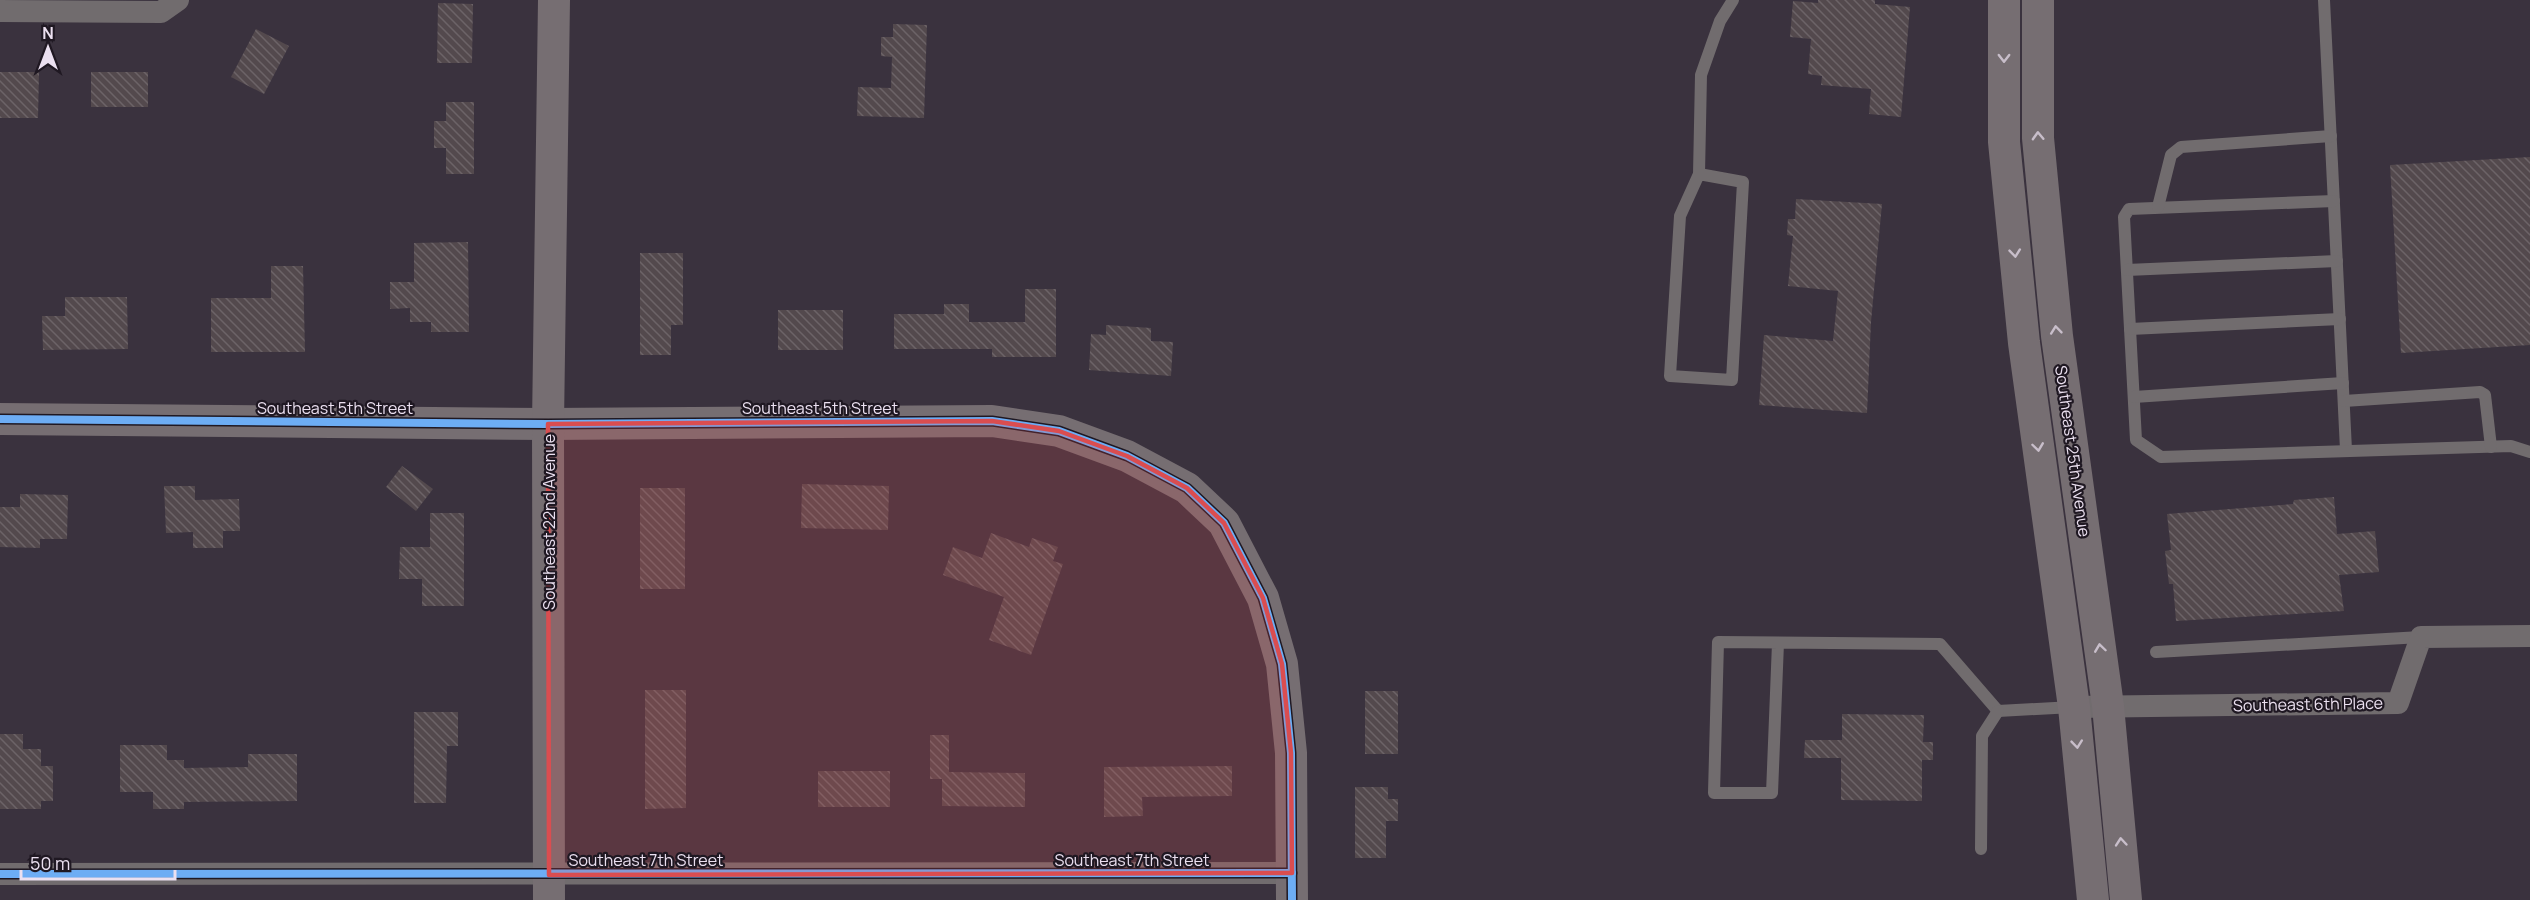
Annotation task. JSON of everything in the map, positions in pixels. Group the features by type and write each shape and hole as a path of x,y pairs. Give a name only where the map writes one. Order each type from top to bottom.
{"street":[{"path":"0,11 161,12 178,0"},
{"name":"Southeast 22nd Avenue","path":"549,887 548,424 554,0"},
{"name":"Southeast 25th Avenue","path":"2004,0 2004,142 2024,344 2074,707 2093,900"},
{"name":"Southeast 25th Avenue","path":"2038,0 2037,138 2056,324 2108,706 2126,900"},
{"name":"Southeast 5th Street","path":"0,419 548,424 992,421 1059,431 1127,456 1188,488 1224,523 1263,598 1282,664 1292,753 1292,887"},
{"path":"2421,637 2530,636"},
{"name":"Southeast 6th Place","path":"2074,707 2398,703 2421,637"},
{"name":"Southeast 7th Street","path":"0,874 549,887 1292,887"}],"lane":[{"path":"1699,174 1743,182 1732,380 1670,376 1680,216 1699,174 1701,75 1720,21 1733,0"},
{"path":"2324,0 2346,450"},
{"path":"2158,207 2171,155 2181,147 2331,135"},
{"path":"2334,201 2129,209 2124,217 2136,440 2161,457 2511,446 2530,452"},
{"path":"2127,270 2337,261"},
{"path":"2130,329 2340,320"},
{"path":"2134,397 2343,383"},
{"path":"2343,401 2480,392 2485,395 2491,447"},
{"path":"2156,652 2421,637"},
{"path":"1778,643 1772,793 1714,793 1718,642 1940,644 1998,711"},
{"path":"1998,711 2074,707"},
{"path":"1981,849 1982,736 1998,711"}],"highlighted area":[{"path":"992,421 1059,431 1127,456 1187,488 1224,523 1263,598 1282,664 1291,753 1292,873 549,875 548,424"}],"building":[{"path":"1818,0 1875,0 1875,4 1910,7 1901,117 1869,114 1871,89 1821,85 1822,76 1808,74 1811,39 1790,37 1793,1 1818,3"},
{"path":"438,3 473,4 472,63 437,63"},
{"path":"893,24 927,25 924,118 857,116 858,87 891,88 892,57 881,56 881,37 893,37"},
{"path":"256,29 289,46 264,94 231,77"},
{"path":"0,72 39,72 38,118 0,118"},
{"path":"91,72 148,72 148,107 91,107"},
{"path":"446,102 474,102 474,174 446,174 446,148 434,148 434,121 446,121"},
{"path":"2530,157 2530,345 2401,353 2390,165"},
{"path":"1796,199 1882,204 1871,322 1867,413 1759,405 1764,335 1833,341 1838,291 1788,286 1793,236 1787,235 1788,219 1795,219"},
{"path":"468,242 469,332 431,332 431,322 410,322 410,308 390,309 390,282 414,282 414,243"},
{"path":"640,253 683,253 683,325 671,325 671,355 640,355"},
{"path":"271,266 303,266 305,352 211,352 211,298 271,298"},
{"path":"1025,289 1056,289 1056,357 992,357 992,349 894,349 894,314 944,314 944,304 969,304 969,322 1025,322"},
{"path":"65,297 127,297 128,349 43,350 42,316 65,316"},
{"path":"778,310 843,310 843,350 778,350"},
{"path":"1106,325 1151,328 1151,341 1173,342 1171,376 1089,370 1091,334 1106,335"},
{"path":"402,466 433,489 416,511 386,487"},
{"path":"802,484 889,486 888,530 801,528"},
{"path":"164,486 195,486 195,500 239,499 240,531 223,531 223,548 193,548 193,532 166,533"},
{"path":"640,488 685,488 685,589 640,589"},
{"path":"20,494 68,495 67,539 40,539 40,548 0,547 0,507 20,507"},
{"path":"2334,497 2337,534 2375,531 2379,572 2339,575 2344,611 2176,621 2173,584 2169,584 2165,551 2171,550 2167,514 2293,504 2294,500"},
{"path":"430,513 464,513 464,606 422,606 422,579 399,579 400,547 430,547"},
{"path":"991,533 1029,547 1032,538 1058,547 1053,561 1063,564 1031,655 989,640 1004,597 943,575 953,547 982,558"},
{"path":"645,690 686,690 686,808 645,809"},
{"path":"1365,691 1398,691 1398,754 1365,754"},
{"path":"414,712 458,712 458,746 447,746 446,803 414,803"},
{"path":"1842,714 1924,715 1923,742 1933,742 1933,760 1922,760 1922,801 1841,800 1841,758 1804,758 1805,740 1842,740"},
{"path":"0,734 23,734 23,749 41,749 41,766 53,766 53,801 41,801 41,809 0,809"},
{"path":"930,735 949,735 949,772 1025,773 1025,807 942,806 942,779 930,779"},
{"path":"120,745 167,745 167,760 184,760 184,768 248,767 248,754 297,754 297,801 184,802 184,809 153,809 153,792 120,792"},
{"path":"1232,766 1232,796 1142,797 1143,816 1104,817 1104,767"},
{"path":"818,771 890,771 890,807 818,807"},
{"path":"1355,787 1388,787 1388,799 1398,799 1398,821 1386,821 1386,858 1355,858"}],"cycle path":[{"path":"0,419 548,424 992,421 1059,431 1127,456 1187,488 1224,523 1263,598 1282,664 1291,753 1292,900"},
{"path":"0,874 1292,873"}]}
